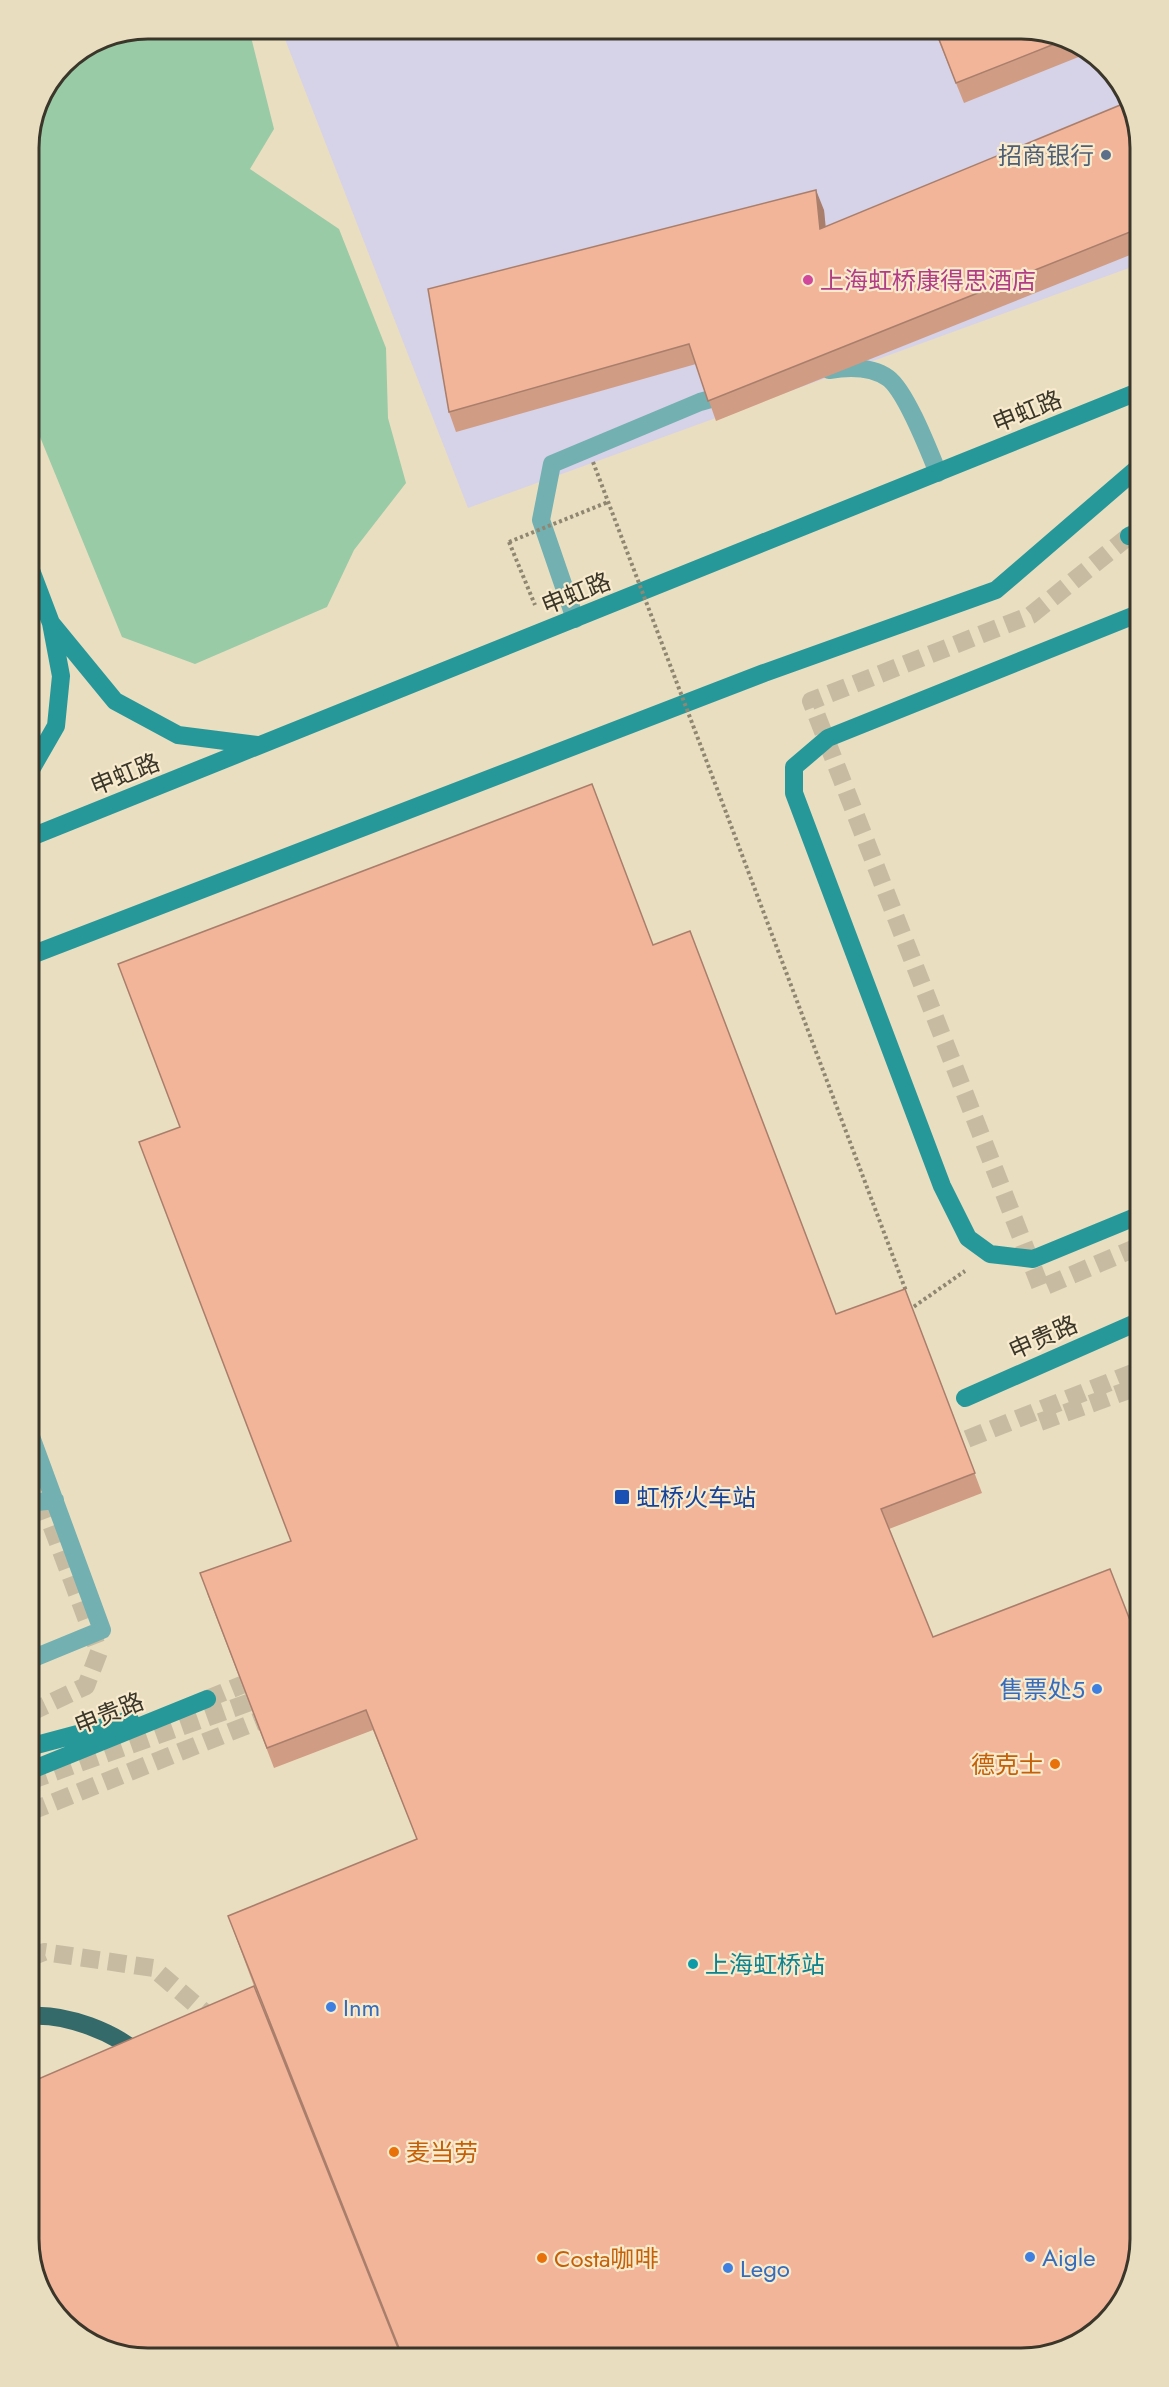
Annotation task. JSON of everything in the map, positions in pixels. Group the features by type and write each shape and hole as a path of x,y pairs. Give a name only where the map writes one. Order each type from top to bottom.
{"highway":[{"path":"39,2018 82,2024 107,2033 132,2048 159,2072"}],"street":[{"name":"申虹路","path":"39,834 1130,395"},
{"path":"39,952 764,673 996,590 1130,475"},
{"path":"39,591 51,623 61,676 56,726 39,756"},
{"path":"1130,618 828,738 794,767 794,793 942,1186 968,1238 990,1254 1033,1259 1130,1219"},
{"path":"51,623 115,701 178,735 259,746"},
{"name":"申贵路","path":"965,1398 1130,1325"},
{"name":"申贵路","path":"39,1744 207,1699 39,1767"}],"lane":[{"path":"809,372 853,367 888,378 914,415 938,473"},
{"path":"575,619 541,520 552,464 700,402 744,389"},
{"path":"39,1458 102,1630 39,1656"},
{"path":"39,1502 55,1500"}],"path":[{"path":"593,462 912,1309"},
{"path":"545,631 509,542 608,502"},
{"path":"902,1312 912,1309 990,1254"}],"shaded area":[{"path":"285,39 1028,39 1056,45 1082,57 1103,76 1115,94 1122,106 1129,134 1130,268 468,508"}],"green space":[{"path":"252,39 274,129 250,169 339,229 386,348 388,418 406,483 354,550 327,607 195,664 122,637 39,434 39,141 43,120 50,100 62,82 76,66 100,50 134,40"}],"building":[{"path":"939,39 1028,39 1054,44 956,83"},
{"name":"上海虹桥康得思酒店","path":"1122,106 1128,127 1130,148 1130,232 708,401 689,344 449,412 428,289 816,190 820,229"},
{"path":"592,784 653,945 690,931 836,1314 905,1289 975,1473 881,1509 933,1637 1110,1569 1130,1620 1130,2246 1119,2287 1112,2300 1093,2321 1063,2340 1042,2346 1021,2348 399,2348 228,1916 417,1839 366,1710 267,1748 200,1573 291,1541 139,1142 180,1127 118,964"},
{"path":"254,1986 398,2348 141,2348 100,2337 82,2325 71,2316 54,2293 47,2281 41,2260 39,2246 39,2079"}],"tunnel":[{"path":"1129,536 1031,615 811,701 1041,1288 1130,1250"},
{"path":"942,1449 1130,1374"},
{"path":"1040,1422 1130,1390"},
{"path":"39,1493 99,1652 86,1686 39,1708"},
{"path":"207,1699 264,1676"},
{"path":"39,1777 270,1695"},
{"path":"39,1808 278,1713"},
{"path":"39,1954 44,1952 153,1968 218,2024"}],"place":[{"name":"招商银行","path":"1106,155"},
{"name":"上海虹桥康得思酒店","path":"808,280"},
{"name":"虹桥火车站","path":"622,1497"},
{"name":"售票处5","path":"1097,1689"},
{"name":"德克士","path":"1055,1764"},
{"name":"上海虹桥站","path":"693,1964"},
{"name":"Inm","path":"331,2007"},
{"name":"麦当劳","path":"394,2152"},
{"name":"Aigle","path":"1030,2257"},
{"name":"Costa咖啡","path":"542,2258"},
{"name":"Lego","path":"728,2268"}]}
